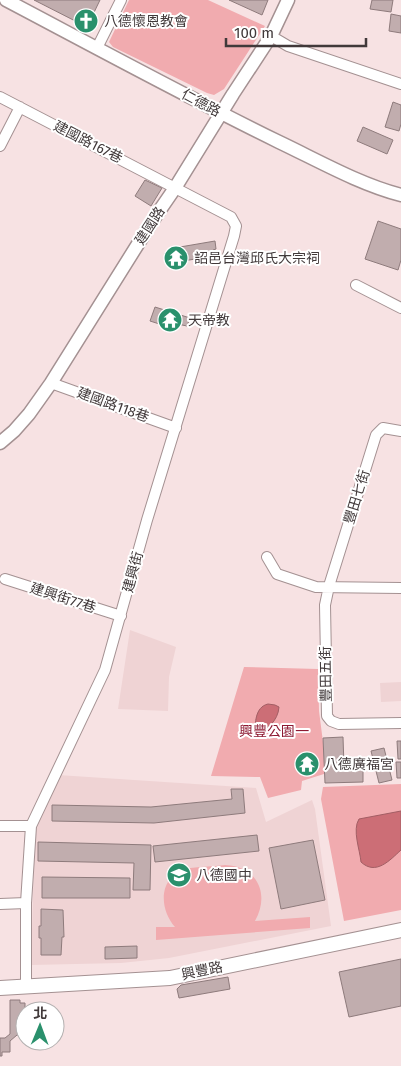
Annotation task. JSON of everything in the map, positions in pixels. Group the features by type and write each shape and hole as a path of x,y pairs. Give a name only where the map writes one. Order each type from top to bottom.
{"main road":[{"name":"興豐路","path":"0,988 170,978 401,930"}],"street":[{"name":"仁德路","path":"6,0 220,114 345,173 384,190 401,195"},
{"path":"97,48 121,0"},
{"name":"建國路","path":"0,443 29,414 51,383 271,36 288,0"},
{"path":"271,36 288,46 401,84"},
{"name":"建國路167巷","path":"0,97 175,188"},
{"path":"0,146 20,107"},
{"name":"建興街","path":"26,986 26,903 31,826 105,670 147,520 236,226 230,217 175,188"},
{"path":"356,285 401,308"},
{"name":"建國路118巷","path":"51,383 176,428"},
{"name":"豐田七街","path":"329,586 376,435 383,428 401,431"},
{"path":"267,557 277,574 316,587 401,588"},
{"name":"建興街77巷","path":"5,579 121,616"},
{"name":"豐田五街","path":"329,586 325,605 328,716 331,721 339,724 401,723"},
{"path":"0,826 31,826"},
{"path":"0,904 26,903"}],"shaded area":[{"path":"130,630 176,647 169,677 168,711 118,709"},
{"path":"401,682 401,701 381,702 380,683"},
{"path":"268,704 279,707 277,717 268,728 255,735 258,712 260,708"},
{"name":"八德國中","path":"58,775 256,788 266,822 312,800 315,809 331,926 169,958 121,963 31,965 35,824"},
{"path":"401,811 401,850 387,862 377,867 367,866 361,862 356,834 359,819"}],"green space":[{"path":"129,0 208,0 265,26 224,89 214,95 113,47 109,42"},
{"name":"興豐公園一","path":"244,667 318,669 319,711 327,773 302,781 301,790 268,798 260,777 211,776"},
{"path":"401,784 401,910 344,921 321,799 323,787"},
{"path":"225,865 246,871 253,876 258,884 261,892 261,901 255,921 310,917 310,928 156,940 156,927 175,927 170,920 164,903 166,886 170,879 186,869"}],"building":[{"path":"34,0 100,0 87,27"},
{"path":"229,0 268,0 262,15"},
{"path":"372,0 393,0 391,12 370,9"},
{"path":"391,14 401,16 401,33 389,31"},
{"path":"393,102 401,105 399,131 385,127"},
{"path":"363,127 393,140 387,154 357,141"},
{"path":"145,180 162,188 151,206 135,196"},
{"path":"378,221 401,229 401,260 398,270 365,259"},
{"path":"215,241 216,249 213,250 214,256 183,261 180,247"},
{"name":"天帝教","path":"155,307 190,318 187,326 177,324 175,329 150,321"},
{"path":"343,737 344,766 363,765 363,782 325,783 323,738"},
{"path":"397,741 401,741 401,759 398,759"},
{"path":"384,748 392,780 379,783 371,751"},
{"path":"396,762 401,762 401,778 397,778"},
{"path":"231,789 243,789 245,813 154,823 52,821 52,805 151,807 232,799"},
{"path":"257,835 259,851 155,862 153,846"},
{"path":"313,840 325,900 281,909 269,848"},
{"path":"38,842 151,845 150,890 133,890 134,863 38,861"},
{"path":"42,877 130,878 130,898 42,898"},
{"path":"41,909 63,910 64,937 62,937 61,955 41,955 39,926 41,926"},
{"path":"137,946 137,958 105,959 105,947"},
{"path":"401,959 401,1006 349,1017 339,972"},
{"path":"228,977 230,989 179,998 177,989 181,985"},
{"path":"10,1000 20,1000 15,1001 15,1037 10,1041 10,1052 2,1052 2,1056 0,1056 0,1038 5,1038 10,1034"}],"place":[{"name":"八德懷恩教會","path":"86,21"},
{"name":"詔邑台灣邱氏大宗祠","path":"176,258"},
{"name":"天帝教","path":"170,320"},
{"name":"八德廣福宮","path":"307,764"},
{"name":"八德國中","path":"179,875"}]}
